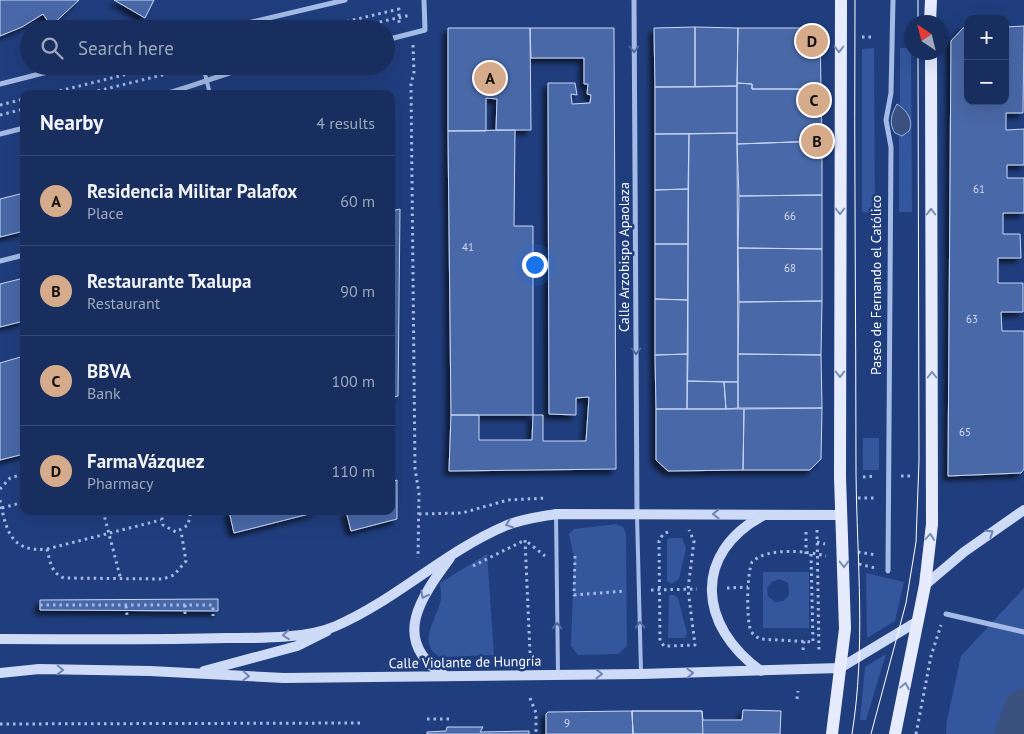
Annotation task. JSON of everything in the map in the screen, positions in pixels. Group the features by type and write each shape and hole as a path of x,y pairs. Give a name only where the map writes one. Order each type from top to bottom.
{"main road":[{"path":"832,734 845,629 841,515 839,56 841,0"},
{"path":"930,0 930,15"},
{"path":"895,734 925,586 932,499 930,60"},
{"path":"925,586 964,552 1024,510"},
{"path":"198,674 297,646 334,627 432,566 505,525 520,520 556,514 841,515"},
{"path":"761,670 743,657 721,629 714,611 712,588 716,564 728,542 744,527 765,514"},
{"path":"444,675 434,668 421,652 415,632 415,620 424,593 452,555"},
{"name":"Calle Violante de Hungría","path":"0,673 39,670 284,678 641,674 840,668 918,621"},
{"path":"0,639 245,638 293,634 334,627"}],"street":[{"path":"260,20 345,0"},
{"path":"395,38 425,30 424,0"},
{"name":"Calle Arzobispo Apaolaza","path":"634,0 637,515"},
{"name":"Paseo de Fernando el Católico","path":"888,571 891,147 886,120 891,93 893,0"},
{"path":"0,84 36,75"},
{"path":"177,90 222,75"},
{"path":"0,134 20,129"},
{"path":"0,261 20,256"},
{"path":"946,614 1024,632"}],"lane":[{"path":"205,75 209,90"},
{"path":"556,514 558,674"},
{"path":"637,515 641,674"}],"path":[{"path":"412,7 415,470 419,501 417,576"},
{"path":"353,20 399,9 398,30"},
{"path":"383,20 412,15"},
{"path":"862,37 874,37"},
{"path":"63,90 124,75"},
{"path":"101,90 163,75"},
{"path":"167,75 169,83"},
{"path":"0,105 20,101"},
{"path":"0,115 20,110"},
{"path":"0,489 10,478 20,475"},
{"path":"863,498 882,498"},
{"path":"0,500 7,530 14,540 32,549 47,549 161,520"},
{"path":"2,508 20,503"},
{"path":"104,515 121,580"},
{"path":"161,515 161,520 166,528 181,531"},
{"path":"181,531 188,525 190,515"},
{"path":"818,515 817,554 820,669"},
{"path":"669,532 663,534 659,541 659,636 661,644 667,646 695,645 688,589 694,541 689,531 689,524"},
{"path":"806,529 806,554"},
{"path":"47,549 51,567 60,576 121,580 163,579 174,575 186,561 181,531"},
{"path":"679,532 689,531"},
{"path":"524,540 545,557"},
{"path":"473,566 524,540"},
{"path":"524,540 530,653"},
{"path":"811,554 813,642 767,641 755,635 750,624 748,587 750,567 756,557 772,552 817,554"},
{"path":"575,556 574,595 625,591"},
{"path":"722,588 748,587"},
{"path":"650,590 698,589"},
{"path":"40,605 213,605 213,616"},
{"path":"185,605 185,616"},
{"path":"126,606 126,615"},
{"path":"916,734 931,656 946,614"},
{"path":"803,650 804,642"},
{"path":"797,700 798,690"},
{"path":"530,698 536,713 536,734"},
{"path":"427,720 452,719"},
{"path":"0,724 360,722"}],"shaded area":[{"path":"874,48 875,213 862,212 862,49"},
{"path":"900,48 904,48 904,60 911,60 912,212 899,212 899,136 907,134 911,126 908,115 900,105"},
{"path":"897,104 907,113 911,123 909,131 902,136 895,133 891,122 892,114"},
{"path":"863,438 879,438 879,470 863,470"},
{"path":"616,524 623,527 626,534 627,646 618,654 578,655 571,646 574,558 569,534 574,529"},
{"path":"670,538 682,538 686,548 679,579 672,584 667,581 667,540"},
{"path":"487,554 494,655 440,657 429,645 429,638 441,599 440,583"},
{"path":"763,572 809,572 809,628 763,628","holes":["779,579 788,583 789,595 783,601 775,602 768,596 767,588 772,582"]},
{"path":"866,573 904,582 895,621 867,638"},
{"path":"1024,588 1024,734 946,734 947,720 961,656"},
{"path":"669,595 674,595 678,598 687,633 685,638 668,638"},
{"path":"886,654 866,720 860,720 865,667"}],"building":[{"path":"0,0 79,0 57,20 47,20 43,14 33,20 20,20 20,28 0,36"},
{"path":"114,0 154,0 145,18"},
{"path":"1024,26 1023,113 1006,113 1006,130 1024,129 1024,165 1007,165 1007,178 1024,178 1024,213 1003,213 1003,234 1020,234 1021,258 998,258 998,283 1023,283 1023,312 1001,312 1002,331 1024,331 1024,469 1021,473 948,476 951,41 964,28 964,105 1009,105 1009,27"},
{"path":"695,27 738,28 737,86 695,87"},
{"path":"695,27 695,87 655,87 654,28"},
{"path":"448,28 530,28 531,130 496,130 497,99 486,98 486,131 448,131"},
{"path":"530,28 614,28 616,469 449,471 451,415 479,415 479,440 532,440 533,415 543,415 543,441 586,441 589,397 576,398 576,415 549,414 548,83 575,83 577,95 571,94 572,104 590,103 591,95 587,94 588,84 584,84 584,58 531,58"},
{"path":"738,28 820,28 821,89 752,89 752,84 737,83"},
{"path":"737,83 752,84 752,89 821,89 822,141 737,144"},
{"path":"737,86 737,133 655,134 655,87"},
{"path":"515,130 514,226 533,226 533,415 451,415 448,131"},
{"path":"737,133 738,382 687,381 689,134"},
{"path":"655,134 689,134 688,189 655,190"},
{"path":"822,141 822,195 739,196 737,144"},
{"path":"688,189 688,244 655,244 655,190"},
{"path":"20,194 20,232 0,237 0,199"},
{"path":"822,195 822,249 738,248 739,196"},
{"path":"400,209 398,396 395,397 395,210"},
{"path":"655,244 688,244 688,300 655,299"},
{"path":"738,248 822,249 822,301 739,302"},
{"path":"20,279 20,322 0,327 0,284"},
{"path":"655,299 688,300 688,354 655,355"},
{"path":"822,301 821,355 738,354 739,302"},
{"path":"688,354 687,409 656,409 655,355"},
{"path":"738,354 821,355 822,408 738,408"},
{"path":"20,357 20,455 0,460 0,363"},
{"path":"687,381 724,382 726,409 687,409"},
{"path":"724,382 738,382 738,408 726,409"},
{"path":"822,408 821,459 810,470 743,470 744,409"},
{"path":"656,409 744,409 743,470 668,471 656,460"},
{"path":"397,480 397,519 351,531 347,515 395,515 395,481"},
{"path":"230,515 305,515 234,533"},
{"path":"218,599 218,611 40,610 40,600"},
{"path":"743,710 781,711 780,734 633,734 632,711 702,711 703,720 742,720"},
{"path":"632,711 702,711 703,734 633,734"},
{"path":"632,711 633,734 546,734 546,714 548,712"},
{"path":"447,727 483,727 480,732 529,731 529,734 427,734 427,732 446,731"}],"waterway":[{"path":"1015,734 1024,709"}],"tram line":[{"path":"852,734 859,669 860,636 856,473 855,0"},
{"path":"918,0 918,15"},
{"path":"871,734 906,603 916,542 919,461 918,60"}],"place":[{"name":"FarmaVázquez","path":"812,41"},
{"name":"Residencia Militar Palafox","path":"490,78"},
{"name":"BBVA","path":"814,100"},
{"name":"Restaurante Txalupa","path":"817,141"}]}
